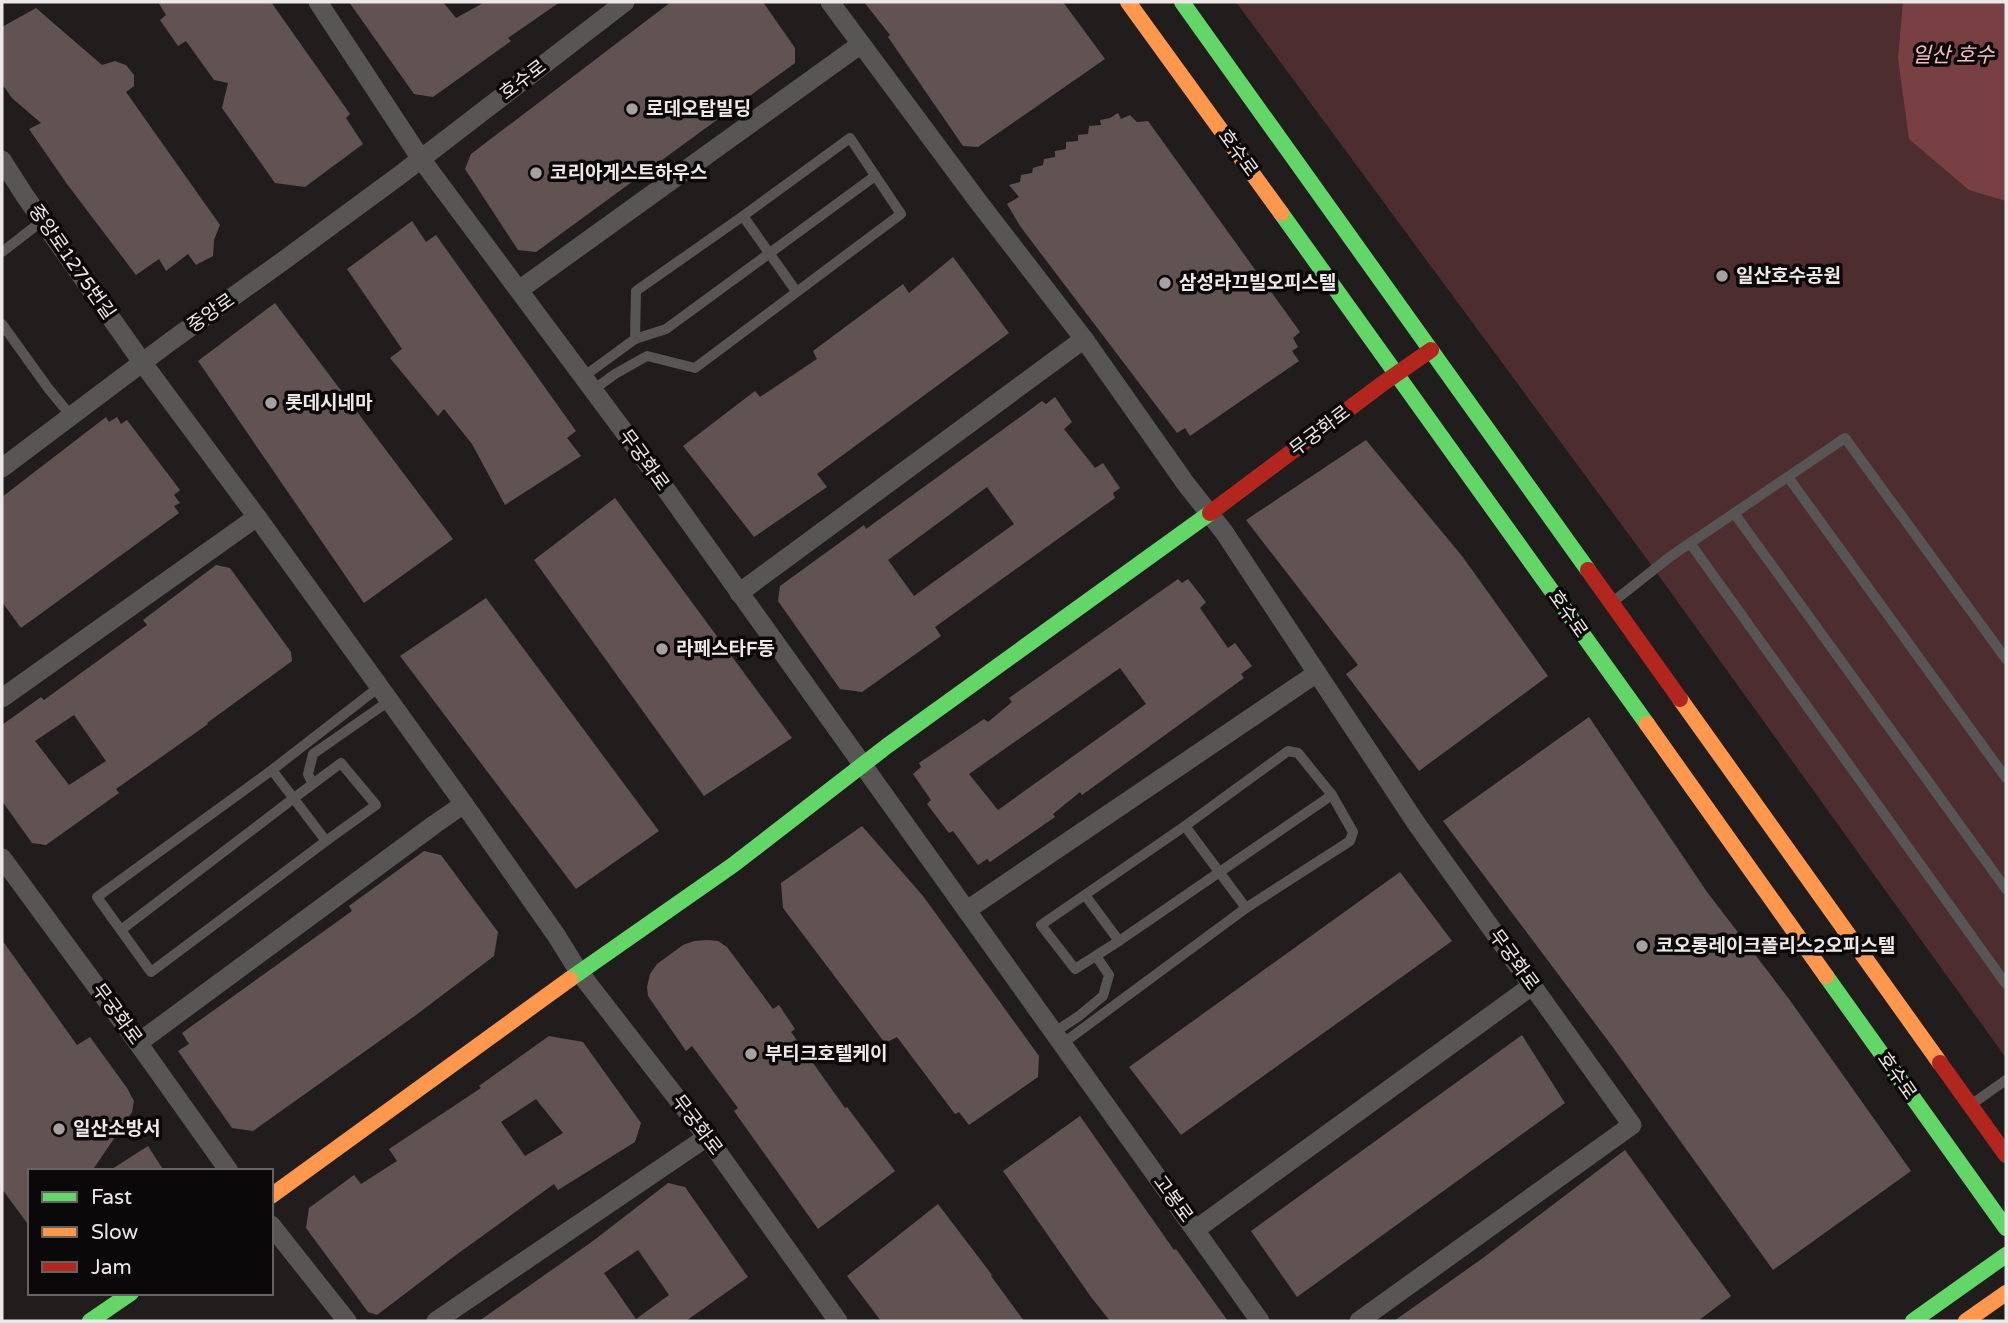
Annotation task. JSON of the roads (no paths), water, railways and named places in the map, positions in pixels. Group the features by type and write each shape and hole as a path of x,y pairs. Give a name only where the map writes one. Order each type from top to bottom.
{"main road":[{"name":"호수로","path":"1128,2 1398,374 2006,1228"},
{"path":"1182,2 2006,1155"},
{"name":"무궁화로","path":"273,1195 579,972 733,865 887,746 1431,350"},
{"path":"1913,1321 2006,1255"},
{"path":"1966,1321 2006,1293"},
{"path":"90,1321 128,1295"}],"street":[{"path":"318,2 421,159"},
{"name":"호수로","path":"421,159 625,2"},
{"name":"무궁화로","path":"830,2 1084,339 1186,484 1210,513 1416,824 1632,1125 1359,1321"},
{"path":"519,290 862,44"},
{"name":"무궁화로","path":"421,159 588,384 1085,1077"},
{"name":"중앙로","path":"2,468 142,362 421,159"},
{"name":"중앙로1275번길","path":"2,160 142,362"},
{"path":"739,593 1084,339"},
{"name":"무궁화로","path":"142,362 464,804 579,972 707,1137 838,1321"},
{"path":"2,698 257,517"},
{"path":"967,910 1317,673"},
{"path":"138,1043 464,804"},
{"name":"무궁화로","path":"2,858 228,1169"},
{"path":"1195,1230 1533,985"},
{"name":"고봉로","path":"1085,1077 1260,1321"},
{"path":"436,1321 707,1137"},
{"path":"273,1228 347,1321"}],"lane":[{"path":"588,384 647,356 695,368 901,214 849,138 636,291 635,339"},
{"path":"588,384 635,339 666,330 875,176"},
{"path":"744,216 796,291"},
{"path":"2,252 42,220"},
{"path":"2,324 71,416"},
{"path":"1612,603 1653,568 1845,439 2006,659"},
{"path":"1788,477 2006,778"},
{"path":"1734,513 2006,889"},
{"path":"1690,543 2006,984"},
{"path":"121,930 341,763 376,805 151,972 97,897 272,770 384,694"},
{"path":"312,783 308,774 313,754 361,719 384,694"},
{"path":"1058,1038 1246,908 1350,841 1353,832 1332,796 1298,752 1288,751 1041,925 1075,970 1332,796"},
{"path":"272,770 326,841"},
{"path":"1185,825 1246,908"},
{"path":"1085,895 1119,941"},
{"path":"1058,1038 1103,996 1109,975 1096,956"},
{"path":"1972,1105 2006,1080"}],"water":[{"name":"일산 호수","path":"1903,2 2006,2 2006,201 1969,190 1909,139 1898,58"}],"place":[{"name":"로데오탑빌딩","path":"632,109"},
{"name":"코리아게스트하우스","path":"536,173"},
{"name":"일산호수공원","path":"1722,276"},
{"name":"삼성라끄빌오피스텔","path":"1165,283"},
{"name":"롯데시네마","path":"271,403"},
{"name":"라페스타F동","path":"662,649"},
{"name":"코오롱레이크폴리스2오피스텔","path":"1642,946"},
{"name":"부티크호텔케이","path":"751,1054"},
{"name":"일산소방서","path":"59,1129"}]}
